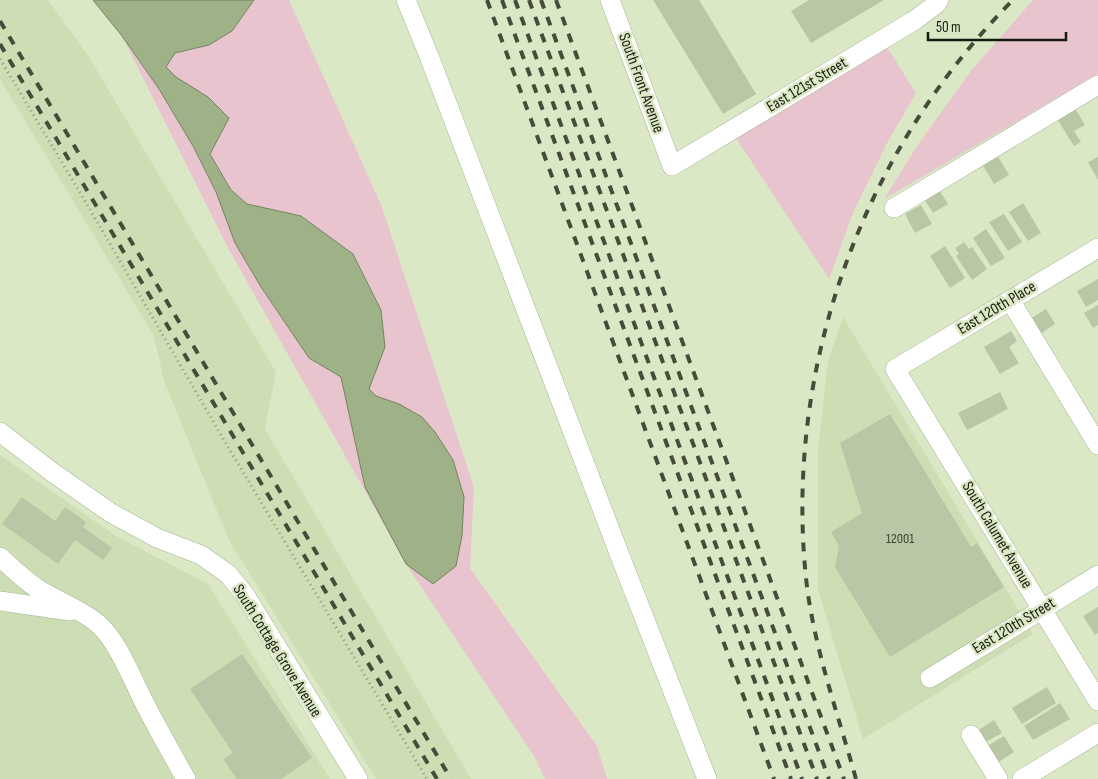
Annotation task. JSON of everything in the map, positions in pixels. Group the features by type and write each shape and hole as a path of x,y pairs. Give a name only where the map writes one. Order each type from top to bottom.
{"street":[{"path":"406,0 707,779"},
{"name":"East 121st Street","path":"672,166 915,20 939,0"},
{"name":"South Front Avenue","path":"615,2 672,166"},
{"path":"894,208 1098,85"},
{"name":"East 120th Place","path":"895,369 1098,248"},
{"path":"1010,300 1098,445"},
{"name":"South Calumet Avenue","path":"895,369 1098,701"},
{"name":"South Cottage Grove Avenue","path":"0,432 52,472 111,513 157,538 201,555 228,574 245,595 358,779"},
{"path":"0,557 37,589 98,624 111,639 186,779"},
{"name":"East 120th Street","path":"930,678 1098,575"},
{"path":"0,601 81,613"},
{"path":"1022,779 1098,733"},
{"path":"971,735 998,779"}],"path":[{"path":"0,59 225,442 427,779"}],"shaded area":[{"path":"0,0 48,0 89,57 276,372 265,429 471,779 376,779 229,540 164,381 154,336 0,79"},
{"path":"93,0 254,0 232,31 209,45 175,53 166,67 176,77 208,97 229,118 210,154 231,190 247,204 301,216 353,254 381,310 385,347 369,389 376,396 399,404 422,417 435,432 453,460 464,497 462,536 456,566 433,584 406,564 365,487 341,377 309,358 261,287 235,243 216,192 193,146 159,89 122,36"},
{"path":"95,0 289,0 382,207 474,488 470,568 597,746 607,779 545,779 534,756 406,564 227,246 122,36"},
{"path":"1033,0 1098,0 1098,74 884,199 917,146 970,72"},
{"path":"887,47 916,93 886,145 853,213 829,279 736,138"},
{"path":"843,317 1033,634 863,739 818,590 818,451 828,361"},
{"path":"0,455 116,536 208,584 330,779 0,779"}],"building":[{"path":"653,0 699,0 756,94 723,114"},
{"path":"809,0 884,0 811,43 791,11"},
{"path":"1074,107 1085,125 1074,131 1081,142 1074,146 1056,117"},
{"path":"996,153 1009,175 994,184 981,162"},
{"path":"1098,157 1098,180 1088,162"},
{"path":"937,187 948,204 933,213 922,196"},
{"path":"1023,203 1041,233 1028,241 1009,212"},
{"path":"921,205 932,224 915,233 905,214"},
{"path":"1004,214 1022,242 1008,251 989,222"},
{"path":"986,229 1005,258 991,266 973,238"},
{"path":"964,242 969,249 972,247 987,269 972,280 956,256 959,254 955,248"},
{"path":"945,246 965,278 950,288 930,256"},
{"path":"1098,279 1098,300 1086,307 1077,291"},
{"path":"1098,305 1098,325 1093,328 1084,313"},
{"path":"1046,309 1055,324 1039,335 1030,319"},
{"path":"1011,331 1017,341 1009,347 1019,363 1000,374 984,347"},
{"path":"1000,392 1008,409 967,430 958,413"},
{"path":"890,414 971,547 977,543 1004,587 890,657 835,567 839,546 831,532 862,513 840,443"},
{"path":"22,497 55,521 65,507 86,522 83,527 112,548 103,560 75,540 58,564 2,524"},
{"path":"1098,607 1098,633 1095,635 1083,616"},
{"path":"242,654 312,758 281,779 237,779 223,759 233,753 190,689"},
{"path":"1047,687 1056,703 1022,724 1012,708"},
{"path":"1060,703 1070,719 1033,740 1024,726"},
{"path":"994,720 1002,733 984,743 977,731"},
{"path":"1004,736 1014,752 997,763 987,746"}],"railway":[{"path":"487,0 774,779"},
{"path":"502,0 791,779"},
{"path":"515,0 802,779"},
{"path":"529,0 817,779"},
{"path":"541,0 829,779"},
{"path":"556,0 844,779"},
{"path":"856,779 820,654 809,603 806,578 802,499 808,420 822,342 845,266 876,193 914,124 960,59 1013,0"},
{"path":"0,21 451,779"},
{"path":"0,44 437,779"}]}
